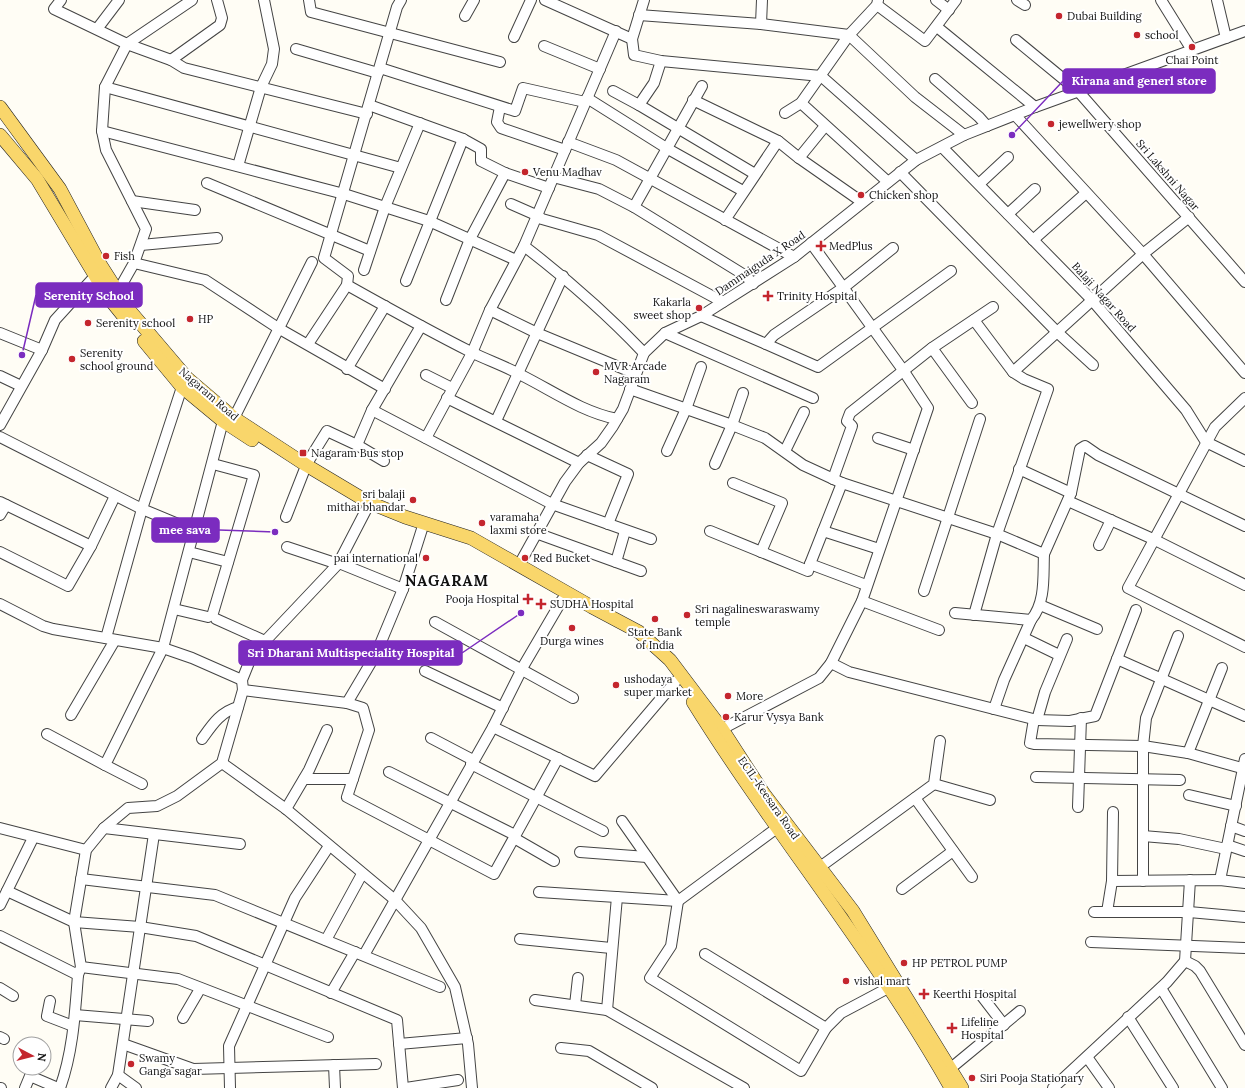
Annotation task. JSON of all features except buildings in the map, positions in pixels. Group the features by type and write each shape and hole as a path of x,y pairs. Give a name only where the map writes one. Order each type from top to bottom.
{"main road":[{"name":"Nagaram Road","path":"3,111 60,189 94,276 108,298 182,388 305,468 366,510 422,529 446,535 517,568"},
{"name":"Nagaram Road","path":"2,138 37,179 117,293 186,378 229,420"},
{"name":"Nagaram Road","path":"305,468 368,502 471,538 517,568"},
{"name":"ECIL-Keesara Road","path":"517,568 562,600 633,637 647,648 676,681 692,700 752,783 820,867 853,911 962,1088"},
{"name":"ECIL-Keesara Road","path":"517,568 639,632 670,660 722,729 777,828 890,987 951,1088"}],"street":[{"path":"61,0 54,9 126,44 171,60 184,68 261,87 368,109 420,124 462,139 481,149 481,161 505,173 549,188"},
{"path":"97,30 119,0"},
{"path":"117,293 134,264 146,229 106,150 102,131 105,87 126,44 192,0"},
{"path":"171,60 220,25 222,18 217,0"},
{"path":"238,166 251,126 261,87 272,64 274,49 264,0"},
{"path":"309,0 311,12 500,62"},
{"path":"308,344 347,285 348,276 324,258 332,236 390,32 401,0"},
{"path":"465,16 474,0"},
{"path":"514,37 530,0"},
{"path":"545,0 632,39"},
{"path":"761,24 762,0"},
{"path":"936,0 950,10"},
{"path":"785,113 801,103 849,35 878,3 925,41 950,10 956,0"},
{"path":"1160,0 1192,50"},
{"path":"1217,0 1226,38"},
{"path":"640,1 639,15 632,39 634,55 661,60 821,76 916,160"},
{"path":"639,15 761,24 849,35 915,97 964,135"},
{"path":"937,27 1035,108"},
{"path":"426,438 472,353 490,310 524,246 616,31"},
{"name":"Dammaiguda X Road","path":"517,568 565,482 587,455 601,443 617,419 644,353 665,333 701,316 794,257 916,160 964,135 1245,31"},
{"name":"Sri Lakshni Nagar","path":"1016,40 1078,92 1245,282"},
{"path":"544,46 600,69"},
{"path":"296,49 379,70 516,111 523,88 586,100 668,149 743,191"},
{"path":"639,105 654,83 661,60"},
{"path":"935,79 979,117 987,126"},
{"path":"634,207 651,180 693,100 702,86"},
{"path":"105,87 355,154 401,168"},
{"path":"613,91 755,174"},
{"path":"693,100 778,141 799,158 862,202"},
{"path":"801,103 888,182"},
{"path":"500,107 497,122 501,128 616,160 794,257"},
{"path":"1015,116 1143,254 1245,373"},
{"path":"364,270 385,207 420,124"},
{"path":"799,158 826,126"},
{"path":"102,131 344,194 429,221 516,260"},
{"path":"406,281 462,139"},
{"path":"725,220 743,191 778,141"},
{"name":"Balaji Nagar Road","path":"942,147 1092,300 1186,410 1206,442"},
{"path":"979,184 1008,157"},
{"path":"900,172 1057,332 1093,365"},
{"path":"446,300 470,239 505,173"},
{"path":"553,177 600,189 634,207 746,276 753,284"},
{"path":"207,183 370,251"},
{"path":"1008,214 1035,189"},
{"path":"1034,240 1086,193"},
{"path":"132,201 194,210"},
{"path":"512,204 542,219 598,235 723,302"},
{"path":"1013,372 1143,254 1189,217"},
{"path":"141,245 217,238"},
{"path":"722,729 819,678 831,663 862,601 866,585 928,408 874,328 811,243"},
{"path":"524,246 563,276 611,318 644,353"},
{"path":"766,344 774,335 843,288 893,248"},
{"path":"106,764 163,648 213,464 229,420 312,262"},
{"path":"134,264 205,280 278,328 384,389"},
{"path":"701,316 818,368 951,271"},
{"path":"0,425 42,350 55,320 94,276"},
{"path":"496,421 563,276"},
{"path":"347,285 472,353 519,374 586,410 598,415 617,419"},
{"path":"347,369 385,306"},
{"path":"710,531 808,572 823,531 838,481 852,426 847,421 850,414 932,348 993,307"},
{"path":"490,310 537,333 636,374"},
{"path":"974,320 1013,372 1024,379 1048,389 997,534 974,615"},
{"path":"357,444 372,410 422,326"},
{"path":"0,333 42,350"},
{"path":"665,333 813,398"},
{"path":"932,348 972,403"},
{"path":"667,451 686,409 701,367"},
{"path":"426,375 452,388"},
{"path":"0,376 21,386"},
{"path":"71,715 111,639 142,509 182,388"},
{"path":"630,390 765,438 804,465 838,481 948,519 997,534 1044,554"},
{"path":"715,464 732,425 743,393"},
{"path":"447,398 580,463"},
{"path":"1245,398 1215,427 1178,492 1128,588 1245,647"},
{"path":"372,410 552,504 651,539"},
{"path":"785,452 804,412"},
{"path":"924,591 980,419"},
{"path":"286,517 305,468 327,431 357,444 384,461"},
{"path":"0,437 115,496 195,531"},
{"path":"878,438 914,450"},
{"path":"1206,442 1245,461"},
{"path":"994,709 1004,680 1031,620 1040,605 1044,554 1069,497 1080,449 1085,446 1098,455 1178,492 1245,526"},
{"path":"587,455 628,474 608,524"},
{"path":"212,617 254,475 213,464"},
{"path":"1019,469 1111,520 1153,539 1245,585"},
{"path":"733,483 782,503 761,552"},
{"path":"0,552 68,586 91,546 115,496"},
{"path":"0,515 3,503 91,546"},
{"path":"25,1088 30,1076 59,1088 65,1073 74,1026 79,971 74,922 86,850 104,828 128,808 157,806 177,796 222,762 238,708 242,685 252,655 338,563 366,510"},
{"path":"1099,546 1111,520"},
{"path":"347,703 376,654 403,590 422,529"},
{"path":"616,562 625,530"},
{"path":"823,531 879,549"},
{"path":"536,534 641,571"},
{"path":"287,547 338,563 403,590"},
{"path":"189,552 228,562"},
{"path":"810,564 866,585"},
{"path":"331,993 360,954 394,900 493,727 522,670 562,600"},
{"path":"862,601 939,630"},
{"path":"0,604 52,629 163,648 192,658 242,685 347,703 363,708 369,730 347,797 494,874 558,758"},
{"path":"1040,605 1097,629"},
{"path":"174,609 212,617 265,641"},
{"path":"831,663 849,672 1036,720 1070,721 1095,716 1136,610"},
{"path":"956,612 1031,620"},
{"path":"435,622 573,698"},
{"path":"1143,880 1143,746 1146,718 1178,636"},
{"path":"1024,638 1058,655"},
{"path":"1067,639 1058,655 1036,720 1030,743 1143,746 1188,753 1244,765 1220,880"},
{"path":"1117,659 1245,716"},
{"path":"1188,753 1222,668"},
{"path":"425,671 503,708"},
{"path":"493,727 595,776 676,681"},
{"path":"202,739 219,717 230,710 238,708"},
{"path":"1078,807 1081,718"},
{"path":"286,809 304,779 326,730"},
{"path":"47,734 142,784"},
{"path":"431,738 536,798 603,832"},
{"path":"820,867 934,784 940,741"},
{"path":"222,762 286,809 328,846 394,900 421,928 455,987 467,1038 472,1088"},
{"path":"389,772 450,802 515,837 554,861"},
{"path":"1036,777 1143,778 1180,780"},
{"path":"304,779 353,780"},
{"path":"934,784 990,800"},
{"path":"1189,795 1236,806"},
{"path":"915,798 972,877"},
{"path":"1107,912 1112,881 1113,812"},
{"path":"622,821 678,901 671,946 650,978 801,1071 826,1028 841,1013 890,987"},
{"path":"1231,826 1245,831"},
{"path":"0,828 33,838 86,850"},
{"path":"104,828 240,844"},
{"path":"539,892 678,901 777,828"},
{"path":"111,1088 118,1075 154,834"},
{"path":"1144,836 1179,839 1245,851"},
{"path":"0,905 33,838"},
{"path":"230,1088 229,1046 266,966 295,898 328,846"},
{"path":"902,889 953,851"},
{"path":"580,852 647,857"},
{"path":"326,940 362,874"},
{"path":"81,879 214,895 440,988"},
{"path":"1053,1088 1161,988 1185,961 1190,880"},
{"path":"1112,881 1220,880 1245,883"},
{"path":"7,891 74,922 140,927 196,936 397,1020 403,1088"},
{"path":"607,1010 611,948 617,897"},
{"path":"1094,912 1189,912 1245,916"},
{"path":"0,936 79,971 134,974 178,979 246,1007 328,1037"},
{"path":"520,939 611,948"},
{"path":"1091,942 1245,948"},
{"path":"705,954 826,1028"},
{"path":"1185,961 1195,966 1200,971 1245,1045"},
{"path":"575,1006 578,978"},
{"path":"0,988 13,996"},
{"path":"1161,988 1222,1088"},
{"path":"183,1018 200,989"},
{"path":"981,994 1004,1025"},
{"path":"50,1000 47,1016 74,1026"},
{"path":"535,1000 607,1010 744,1088"},
{"path":"951,1068 1020,1011"},
{"path":"75,1015 148,1021"},
{"path":"1128,1017 1173,1088"},
{"path":"399,1044 467,1038"},
{"path":"123,1044 193,1069 376,1064"},
{"path":"561,1048 589,1051 652,1088"},
{"path":"1087,1057 1109,1088"},
{"path":"334,1065 335,1088"},
{"path":"118,1075 136,1088"},
{"path":"406,1088 458,1080"}],"place":[{"name":"Dubai Building","path":"1059,16"},
{"name":"school","path":"1137,35"},
{"name":"Chai Point","path":"1192,47"},
{"name":"jewellwery shop","path":"1051,124"},
{"name":"Kirana and generl store","path":"1012,135"},
{"name":"Venu Madhav","path":"525,172"},
{"name":"Chicken shop","path":"861,195"},
{"name":"MedPlus","path":"821,246"},
{"name":"Fish","path":"106,256"},
{"name":"Trinity Hospital","path":"768,296"},
{"name":"Kakarla sweet shop","path":"699,308"},
{"name":"HP","path":"190,319"},
{"name":"Serenity school","path":"88,323"},
{"name":"Serenity School","path":"22,355"},
{"name":"Serenity school ground","path":"72,359"},
{"name":"MVR Arcade Nagaram","path":"596,372"},
{"name":"Nagaram Bus stop","path":"303,453"},
{"name":"sri balaji mithai bhandar","path":"413,500"},
{"name":"varamaha laxmi store","path":"482,523"},
{"name":"mee sava","path":"275,532"},
{"name":"pai international","path":"426,558"},
{"name":"Red Bucket","path":"525,558"},
{"name":"Pooja Hospital","path":"528,599"},
{"name":"SUDHA Hospital","path":"541,604"},
{"name":"Sri Dharani Multispeciality Hospital","path":"521,613"},
{"name":"Sri nagalineswaraswamy temple","path":"687,615"},
{"name":"State Bank of India","path":"655,619"},
{"name":"Durga wines","path":"572,628"},
{"name":"ushodaya super market","path":"616,685"},
{"name":"More","path":"728,696"},
{"name":"Karur Vysya Bank","path":"726,717"},
{"name":"HP PETROL PUMP","path":"904,963"},
{"name":"vishal mart","path":"846,981"},
{"name":"Keerthi Hospital","path":"924,994"},
{"name":"Lifeline Hospital","path":"952,1028"},
{"name":"Swamy Ganga sagar","path":"131,1064"},
{"name":"Siri Pooja Stationary","path":"972,1078"}],"district":[{"name":"NAGARAM","path":"447,580"}]}
